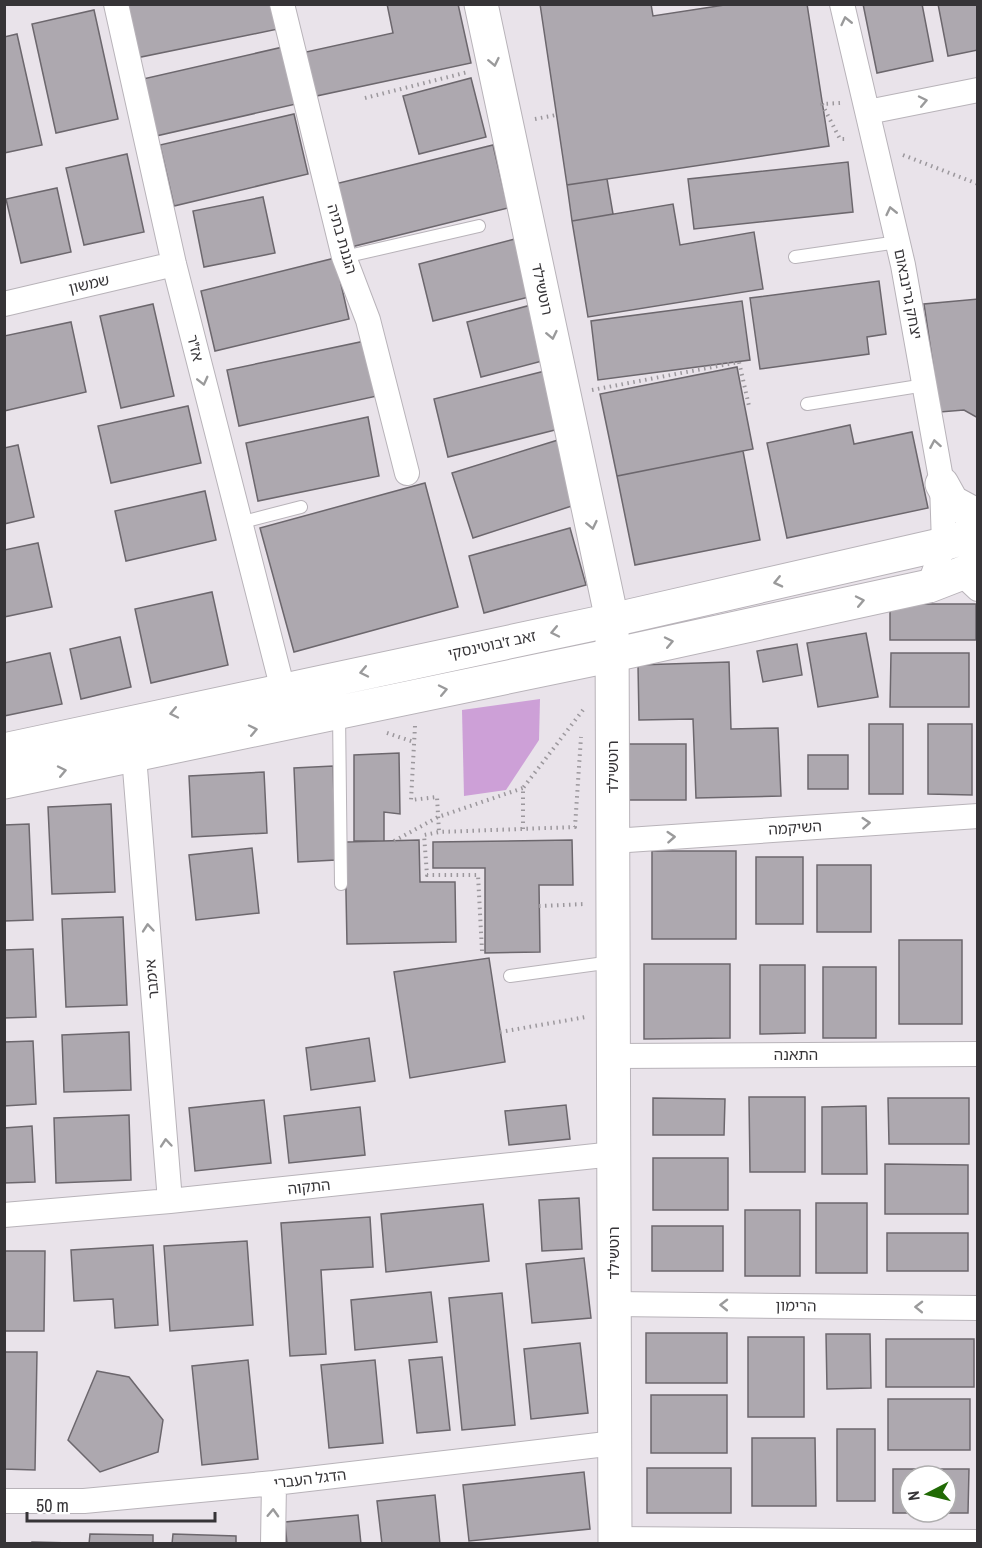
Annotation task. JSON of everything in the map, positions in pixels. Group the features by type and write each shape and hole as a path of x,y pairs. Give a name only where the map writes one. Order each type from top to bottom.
{"main road":[{"name":"רוטשילד","path":"482,4 612,620 614,1012 625,1056 614,1154 615,1541"},
{"path":"942,484 952,502 978,516"},
{"name":"זאב ז'בוטינסקי","path":"4,750 612,620 944,544 978,533"},
{"path":"4,782 972,577"}],"street":[{"name":"אז\"ר","path":"116,4 174,264 283,690"},
{"name":"הגננת בתיה","path":"282,4 345,257 368,320 407,473"},
{"name":"יצחק גרינבאום","path":"842,4 864,141 898,242 942,484 944,544 929,586"},
{"path":"858,107 978,90"},
{"name":"שמשון","path":"4,304 174,264"},
{"name":"אימבר","path":"134,756 170,1202"},
{"name":"השיקמה","path":"613,841 978,816"},
{"name":"התאנה","path":"625,1056 978,1054"},
{"name":"התקוה","path":"4,1215 170,1202 614,1154"},
{"name":"הרימון","path":"614,1304 978,1308"},
{"name":"הדגל העברי","path":"4,1501 84,1502 274,1483 615,1443"},
{"path":"273,1544 274,1483"},
{"path":"615,1541 978,1542"}],"lane":[{"path":"345,257 479,226"},
{"path":"795,257 898,242"},
{"path":"807,404 924,385"},
{"path":"239,523 301,507"},
{"path":"339,712 341,884"},
{"path":"510,976 613,962"}],"path":[{"path":"365,98 494,65"},
{"path":"858,107 822,104 840,139 864,141 978,184"},
{"path":"535,119 556,116"},
{"path":"565,395 739,362 749,406"},
{"path":"394,840 438,817 523,788 585,708"},
{"path":"415,717 411,800 437,798 439,832"},
{"path":"482,951 478,875 427,875 424,835 439,832 575,827 581,735"},
{"path":"523,788 523,829"},
{"path":"539,906 613,903"},
{"path":"500,1032 614,1012"}],"shaded area":[{"path":"540,699 539,740 506,790 464,796 462,710"}],"building":[{"path":"125,4 273,4 278,29 136,58"},
{"path":"387,4 458,4 471,63 307,98 297,54 393,33"},
{"path":"540,4 651,4 653,16 731,4 807,4 829,146 567,185"},
{"path":"863,4 922,4 933,61 877,73"},
{"path":"938,4 978,4 978,50 948,56"},
{"path":"94,10 118,119 56,133 32,24"},
{"path":"17,34 42,145 4,153 4,37"},
{"path":"283,47 296,104 156,136 143,79"},
{"path":"471,78 486,137 419,154 403,96"},
{"path":"294,114 308,174 174,206 160,145"},
{"path":"493,145 508,208 351,247 335,184"},
{"path":"127,154 144,232 84,245 66,168"},
{"path":"848,162 853,212 694,229 688,179"},
{"path":"607,179 613,214 572,221 567,185"},
{"path":"57,188 71,252 21,263 6,199"},
{"path":"263,197 275,253 204,267 193,211"},
{"path":"673,204 680,245 754,232 763,289 588,317 572,221"},
{"path":"515,239 529,297 433,321 419,264"},
{"path":"335,258 349,319 215,351 201,291"},
{"path":"879,281 886,334 867,337 869,354 760,369 750,298"},
{"path":"978,299 978,418 964,410 940,412 924,304"},
{"path":"742,301 750,360 598,380 591,321"},
{"path":"153,304 174,396 121,408 100,316"},
{"path":"531,305 546,360 481,377 467,322"},
{"path":"71,322 86,392 4,411 4,336"},
{"path":"365,341 377,396 239,426 227,370"},
{"path":"737,367 753,449 617,476 600,394"},
{"path":"549,370 563,428 448,457 434,399"},
{"path":"188,406 201,463 111,483 98,426"},
{"path":"368,417 379,476 258,501 246,443"},
{"path":"850,425 854,444 912,432 928,508 787,538 767,443"},
{"path":"558,440 578,504 473,538 452,473"},
{"path":"18,445 34,517 4,524 4,448"},
{"path":"743,451 760,540 635,565 617,476"},
{"path":"425,483 458,607 294,652 260,528"},
{"path":"205,491 216,540 126,561 115,511"},
{"path":"570,528 586,585 484,613 469,556"},
{"path":"38,543 52,607 4,617 4,550"},
{"path":"212,592 228,665 151,683 135,609"},
{"path":"890,604 976,604 976,640 890,640"},
{"path":"866,633 878,697 818,707 807,643"},
{"path":"120,637 131,687 81,699 70,649"},
{"path":"797,644 802,675 763,682 757,651"},
{"path":"50,653 62,704 4,716 4,663"},
{"path":"891,653 969,653 969,707 890,707"},
{"path":"729,662 731,729 778,728 781,796 696,798 693,719 639,720 638,665"},
{"path":"869,724 903,724 903,794 869,794"},
{"path":"928,724 972,724 972,795 928,794"},
{"path":"628,744 686,744 686,800 628,800"},
{"path":"399,753 400,814 384,812 384,841 354,841 354,755"},
{"path":"808,755 848,755 848,789 808,789"},
{"path":"333,766 336,860 298,862 294,768"},
{"path":"264,772 267,833 192,837 189,776"},
{"path":"111,804 115,892 52,894 48,807"},
{"path":"29,824 33,920 4,921 4,825"},
{"path":"419,840 420,882 455,882 456,942 347,944 345,842"},
{"path":"572,840 573,885 539,885 540,952 485,953 485,868 433,868 433,842"},
{"path":"252,848 259,913 196,920 189,855"},
{"path":"652,851 736,851 736,939 652,939"},
{"path":"756,857 803,857 803,924 756,924"},
{"path":"817,865 871,865 871,932 817,932"},
{"path":"123,917 127,1005 66,1007 62,919"},
{"path":"899,940 962,940 962,1024 899,1024"},
{"path":"33,949 36,1017 4,1018 4,950"},
{"path":"489,958 505,1062 410,1078 394,972"},
{"path":"644,964 730,964 730,1038 644,1039"},
{"path":"760,965 805,965 805,1033 760,1034"},
{"path":"823,967 876,967 876,1038 823,1038"},
{"path":"129,1032 131,1090 64,1092 62,1035"},
{"path":"369,1038 375,1081 311,1090 306,1048"},
{"path":"33,1041 36,1104 4,1106 4,1042"},
{"path":"749,1097 805,1097 805,1172 750,1172"},
{"path":"653,1098 725,1099 724,1135 653,1135"},
{"path":"888,1098 969,1098 969,1144 889,1144"},
{"path":"264,1100 271,1163 195,1171 189,1108"},
{"path":"566,1105 570,1139 509,1145 505,1111"},
{"path":"866,1106 867,1174 822,1174 822,1107"},
{"path":"360,1107 365,1155 289,1163 284,1116"},
{"path":"129,1115 131,1180 56,1183 54,1118"},
{"path":"32,1126 35,1182 4,1183 4,1128"},
{"path":"653,1158 728,1158 728,1210 653,1210"},
{"path":"885,1164 968,1165 968,1214 885,1214"},
{"path":"579,1198 582,1249 542,1251 539,1200"},
{"path":"816,1203 867,1203 867,1273 816,1273"},
{"path":"483,1204 489,1261 386,1272 381,1214"},
{"path":"745,1210 800,1210 800,1276 745,1276"},
{"path":"370,1217 373,1267 321,1270 326,1354 290,1356 281,1223"},
{"path":"652,1226 723,1226 723,1271 652,1271"},
{"path":"887,1233 968,1233 968,1271 887,1271"},
{"path":"247,1241 253,1325 170,1331 164,1246"},
{"path":"153,1245 158,1325 115,1328 113,1299 74,1301 71,1250"},
{"path":"4,1251 45,1251 44,1331 4,1331"},
{"path":"584,1258 591,1318 532,1323 526,1264"},
{"path":"431,1292 437,1342 355,1350 351,1300"},
{"path":"502,1293 515,1425 462,1430 449,1298"},
{"path":"646,1333 727,1333 727,1383 646,1383"},
{"path":"826,1334 870,1334 871,1388 827,1389"},
{"path":"748,1337 804,1337 804,1417 748,1417"},
{"path":"886,1339 974,1339 974,1387 886,1387"},
{"path":"580,1343 588,1413 531,1419 524,1349"},
{"path":"4,1352 37,1352 35,1470 4,1469"},
{"path":"442,1357 450,1430 417,1433 409,1360"},
{"path":"248,1360 258,1459 202,1465 192,1366"},
{"path":"375,1360 383,1443 329,1448 321,1365"},
{"path":"97,1371 129,1377 163,1420 158,1452 100,1472 68,1440"},
{"path":"651,1395 727,1395 727,1453 651,1453"},
{"path":"888,1399 970,1399 970,1450 888,1450"},
{"path":"837,1429 875,1429 875,1501 837,1501"},
{"path":"752,1438 815,1438 816,1506 752,1506"},
{"path":"647,1468 731,1468 731,1513 647,1513"},
{"path":"893,1469 898,1469 898,1513 893,1513"},
{"path":"958,1469 969,1469 968,1513 958,1513"},
{"path":"584,1472 590,1529 469,1541 463,1485"},
{"path":"435,1495 440,1544 382,1544 377,1501"},
{"path":"358,1515 361,1544 287,1544 285,1522"},
{"path":"90,1534 153,1535 153,1544 89,1544"},
{"path":"173,1534 236,1536 236,1544 172,1544"},
{"path":"32,1542 72,1543 72,1544 32,1544"}]}
